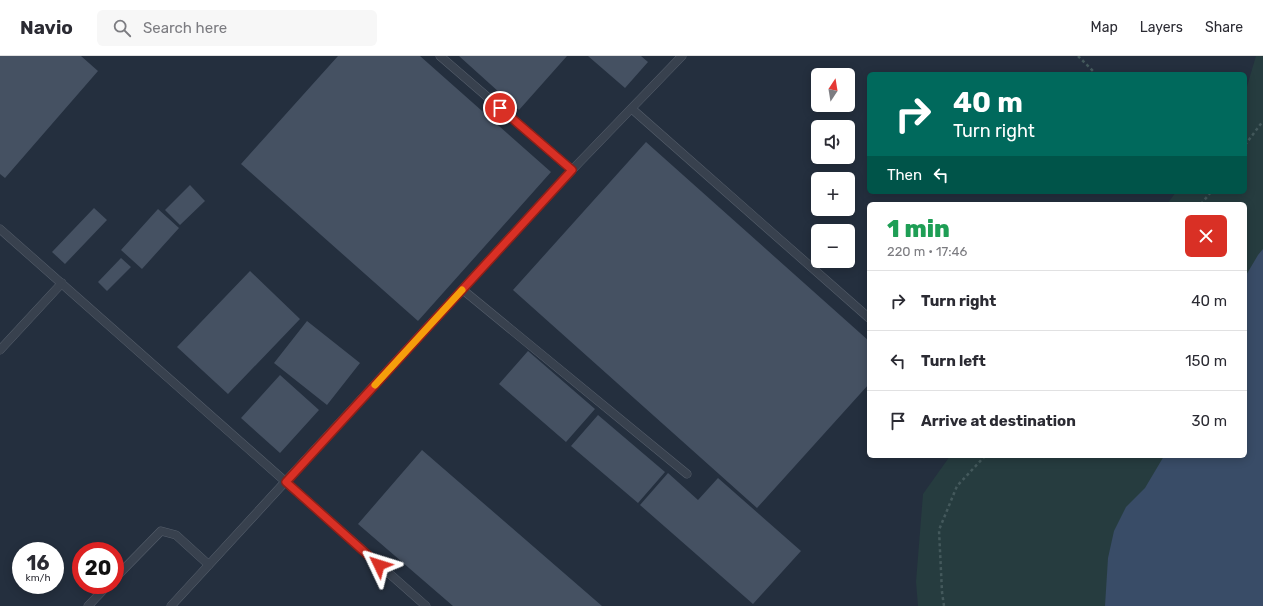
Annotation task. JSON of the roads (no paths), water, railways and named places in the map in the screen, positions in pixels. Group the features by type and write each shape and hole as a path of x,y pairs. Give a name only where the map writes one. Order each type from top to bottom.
{"lane":[{"path":"440,56 572,170"},
{"path":"172,606 572,170 682,56"},
{"path":"632,109 867,316"},
{"path":"0,229 426,606"},
{"path":"0,350 62,284"},
{"path":"463,290 687,474"},
{"path":"124,569 161,531 176,534 209,565"},
{"path":"88,606 99,594"}],"water":[{"path":"1263,249 1263,606 1105,606 1108,558 1114,531 1126,507 1145,488 1163,458 1247,458 1247,274"}]}
